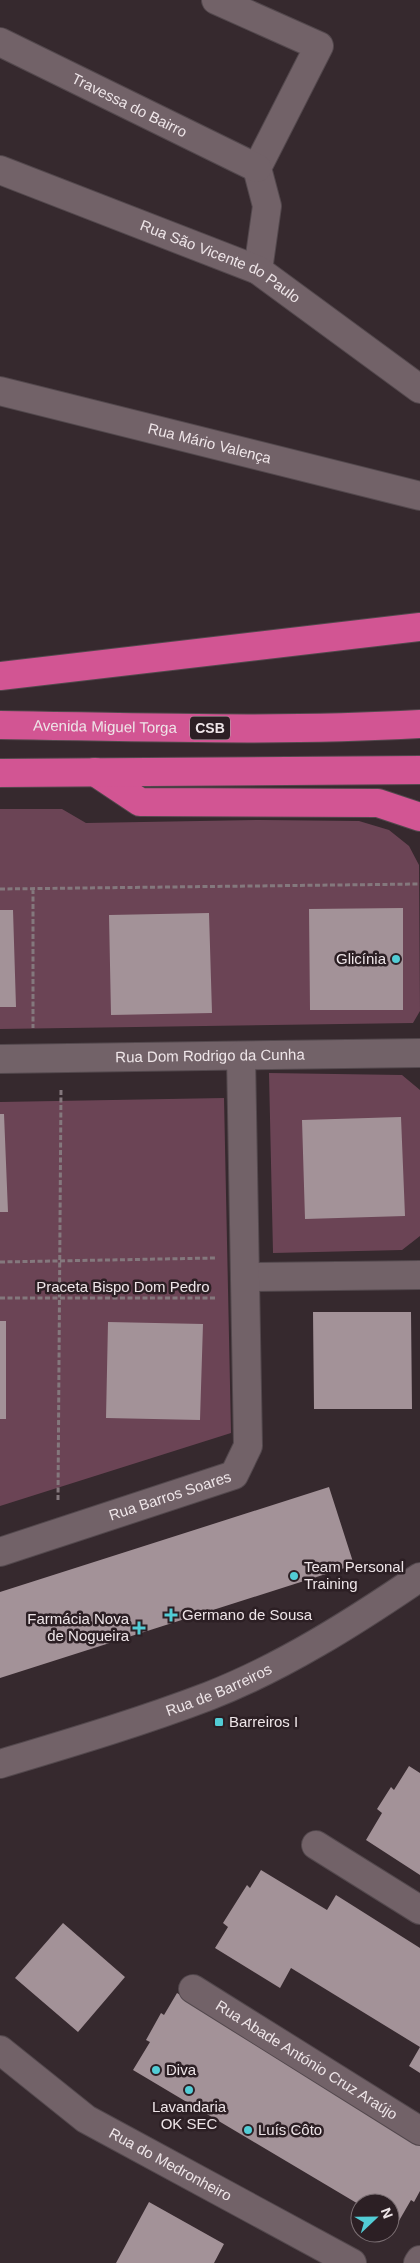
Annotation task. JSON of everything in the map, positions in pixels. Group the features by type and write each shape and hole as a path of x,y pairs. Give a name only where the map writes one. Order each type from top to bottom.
{"highway":[{"path":"0,676 420,627"},
{"name":"Avenida Miguel Torga","path":"0,724 233,729 420,724"},
{"path":"0,773 420,770"},
{"path":"95,772 140,802 378,803 420,817"}],"street":[{"path":"216,0 319,46 257,168 267,206 258,270"},
{"name":"Travessa do Bairro","path":"0,42 257,168"},
{"name":"Rua São Vicente do Paulo","path":"0,170 258,270 420,389"},
{"name":"Rua Mário Valença","path":"0,390 420,496"},
{"name":"Rua Dom Rodrigo da Cunha","path":"0,1059 420,1053"},
{"name":"Rua Barros Soares","path":"0,1552 234,1475 248,1446 241,1056"},
{"path":"246,1277 420,1275"},
{"name":"Rua de Barreiros","path":"0,1764 210,1696 290,1658 420,1577"},
{"path":"316,1845 420,1910"},
{"name":"Rua Abade António Cruz Araújo","path":"193,1989 420,2131"},
{"name":"Rua do Medronheiro","path":"0,2050 86,2119 352,2263"}],"path":[{"path":"0,889 420,884"},
{"path":"33,889 34,1058"},
{"path":"58,1533 61,1058"},
{"path":"0,1262 59,1262 246,1277"},
{"name":"Praceta Bispo Dom Pedro","path":"0,1298 59,1298 246,1277"}],"shaded area":[{"path":"0,809 62,809 86,823 261,820 359,821 389,830 409,846 419,865 420,1011 413,1023 0,1029"},
{"path":"269,1073 402,1075 420,1090 420,1236 402,1250 273,1253"},
{"path":"224,1098 231,1433 0,1506 0,1102"}],"building":[{"path":"403,908 403,1010 310,1010 309,909"},
{"path":"0,910 13,910 16,1007 0,1007"},
{"path":"209,913 212,1013 111,1015 109,915"},
{"path":"0,1114 4,1114 8,1212 0,1212"},
{"path":"401,1117 405,1216 305,1219 302,1120"},
{"path":"313,1312 411,1312 412,1409 314,1409"},
{"path":"0,1321 6,1321 6,1419 0,1419"},
{"path":"108,1322 203,1324 200,1420 106,1418"},
{"path":"329,1487 354,1565 0,1678 0,1592"},
{"path":"409,1766 420,1773 420,1875 366,1840 382,1813 377,1809 391,1787 394,1790"},
{"path":"261,1870 327,1910 336,1895 420,1948 420,2047 291,1968 280,1988 215,1948 228,1927 223,1923 247,1885 250,1888"},
{"path":"63,1923 125,1977 78,2032 15,1978"},
{"path":"177,1993 420,2140 420,2191 414,2202 411,2200 400,2219 400,2193 350,2193 350,2199 133,2070 150,2042 146,2040 161,2013 164,2015"},
{"path":"420,2047 420,2073 409,2066"},
{"path":"149,2202 224,2244 214,2263 116,2263"}],"place":[{"name":"Glicínia","path":"396,959"},
{"name":"Team Personal Training","path":"294,1576"},
{"name":"Germano de Sousa","path":"171,1615"},
{"name":"Farmácia Nova de Nogueira","path":"139,1628"},
{"name":"Barreiros I","path":"219,1722"},
{"name":"Diva","path":"156,2070"},
{"name":"Lavandaria OK SEC","path":"189,2090"},
{"name":"Luís Côto","path":"248,2130"}]}
